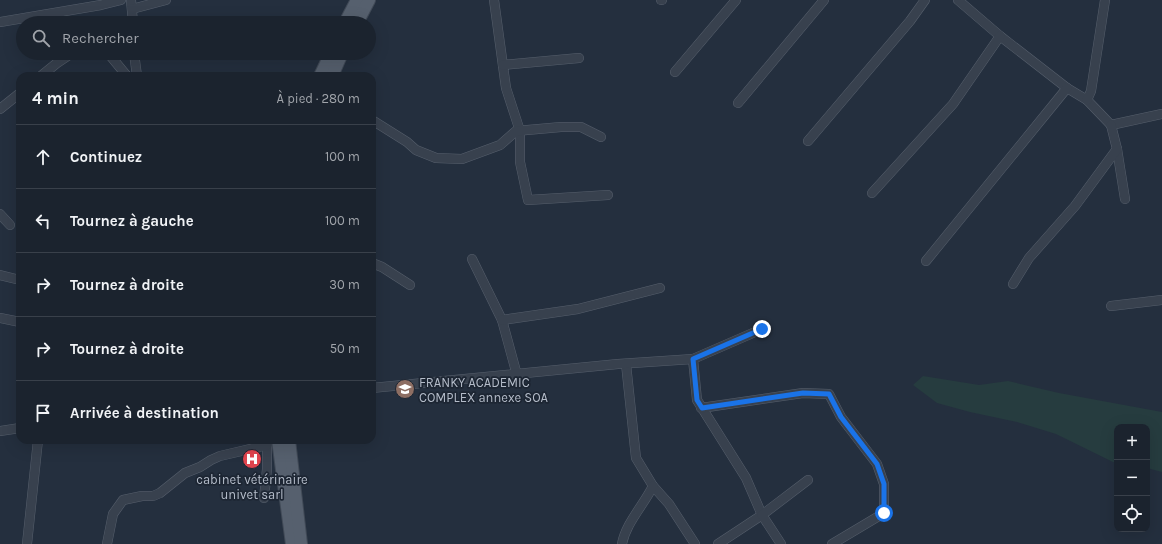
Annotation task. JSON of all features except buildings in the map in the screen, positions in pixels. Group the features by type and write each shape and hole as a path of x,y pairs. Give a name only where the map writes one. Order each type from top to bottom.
{"main road":[{"path":"349,16 357,0"},
{"path":"361,16 369,0"},
{"path":"322,72 328,60"},
{"path":"334,72 339,60"},
{"path":"279,444 292,544"},
{"path":"289,444 301,544"}],"street":[{"path":"36,16 101,5 121,0"},
{"path":"132,16 131,4 166,0"},
{"path":"494,0 506,88 520,131 520,162 528,200 608,195"},
{"path":"675,72 736,0"},
{"path":"738,103 824,0"},
{"path":"808,141 910,21 925,0"},
{"path":"958,0 1000,36 1067,88 1087,100 1111,125 1117,149 1125,199"},
{"path":"1087,100 1091,91 1105,0"},
{"path":"0,22 16,19"},
{"path":"872,193 953,104 1000,36"},
{"path":"503,65 579,58"},
{"path":"46,72 63,60"},
{"path":"114,60 124,72"},
{"path":"135,60 137,72"},
{"path":"926,261 1067,88"},
{"path":"0,108 16,96"},
{"path":"1111,125 1162,114"},
{"path":"376,123 407,142 416,150 436,158 462,160 500,145 516,131 561,127 581,127 601,137"},
{"path":"1013,284 1029,258 1075,206 1117,149"},
{"path":"0,214 10,225"},
{"path":"472,259 502,320 517,375"},
{"path":"376,265 410,285"},
{"path":"0,275 16,279"},
{"path":"502,320 578,309 660,288"},
{"path":"1111,306 1162,300"},
{"path":"0,318 16,321"},
{"path":"376,388 693,359 762,329"},
{"path":"693,359 697,400 746,478 762,515 781,544"},
{"path":"626,364 636,458 652,486 669,504 695,544"},
{"path":"702,408 803,393 829,394 841,417 877,464 884,484 884,513 832,544"},
{"path":"0,431 16,429"},
{"path":"27,544 38,444"},
{"path":"107,544 113,514 123,500 142,496 153,496 160,493 185,473 200,467 211,460 260,444"},
{"path":"264,498 267,470 267,444"},
{"path":"718,544 762,515 808,480"},
{"path":"622,544 624,535 646,499 652,486"}],"green space":[{"path":"923,376 979,385 1008,381 1059,393 1162,412 1162,472 1150,469 1150,424 1114,424 1114,463 1056,434 1017,422 937,403 913,385"}],"place":[{"name":"FRANKY ACADEMIC COMPLEX annexe SOA","path":"405,389"},
{"name":"cabinet vétérinaire univet sarl","path":"252,459"}],"route":[{"path":"762,329 693,359 697,400 702,408 803,393 829,394 841,417 877,464 884,484 884,513"}]}
